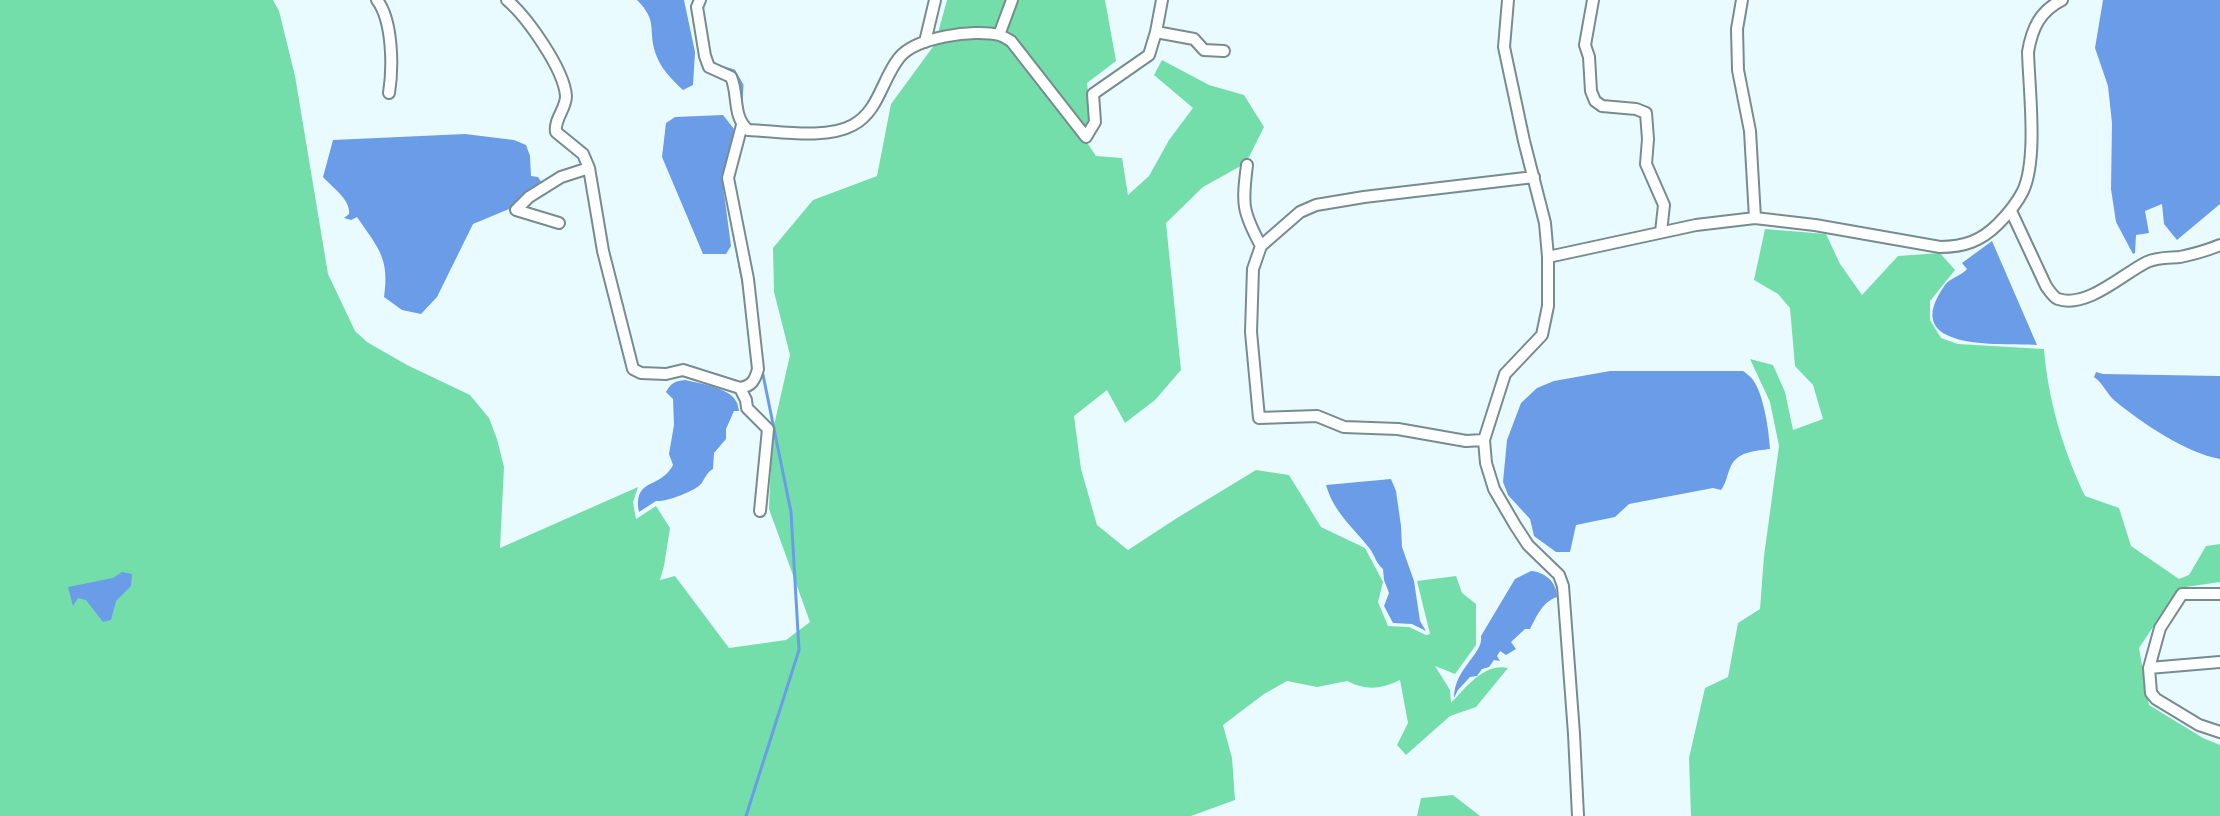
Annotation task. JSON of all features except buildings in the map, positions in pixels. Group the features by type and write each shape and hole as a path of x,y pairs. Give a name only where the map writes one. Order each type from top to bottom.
{"street":[{"path":"377,0 384,13 388,29 392,73 388,93"},
{"path":"507,0 519,10 554,61 566,95 555,126 556,132 584,154 589,168 603,251 633,369 641,373 666,374 683,370 740,388 749,387 756,379 758,369 748,279 728,178 739,117 736,88 731,76 709,67 705,56 697,6 700,0"},
{"path":"925,42 935,0"},
{"path":"999,35 1012,0"},
{"path":"739,117 748,130 818,133 853,125 868,113 899,57 933,39 982,34 999,35 1011,41 1086,137 1095,123 1093,94 1149,56 1162,0"},
{"path":"1508,0 1504,47 1514,100 1545,223 1548,306 1542,335 1505,374 1484,440 1486,463 1494,489 1528,545 1559,575 1563,586 1578,816"},
{"path":"1593,0 1586,45 1591,91 1595,101 1602,106 1636,109 1646,113 1648,139 1646,164 1664,205 1662,232"},
{"path":"1742,0 1737,29 1738,70 1750,131 1755,218"},
{"path":"1548,257 1696,225 1755,218 1815,225 1940,247 1959,247 1976,242 2011,211 2024,190 2032,160 2028,52 2030,36 2038,20 2049,6 2062,0"},
{"path":"1156,32 1194,39 1204,50 1224,51"},
{"path":"1248,165 1243,194 1244,210 1261,246"},
{"path":"559,223 516,210 529,197 561,177 589,168"},
{"path":"1484,440 1466,441 1398,429 1344,427 1317,416 1259,418 1251,332 1253,269 1261,246 1300,212 1316,205 1364,197 1534,177"},
{"path":"2011,211 2046,286 2052,295 2059,299 2084,297 2120,280 2147,262 2200,253 2220,245"},
{"path":"740,388 747,408 768,429 760,511"},
{"path":"2220,594 2182,594 2160,628 2149,668 2151,693 2156,699 2199,725 2220,732"},
{"path":"2149,668 2220,662"}],"green space":[{"path":"0,0 273,0 279,11 295,76 328,274 355,331 367,342 407,365 470,395 489,418 504,467 500,548 638,487 633,502 636,519 656,506 670,528 660,580 675,576 729,648 786,640 810,622 769,509 772,434 790,355 774,292 773,248 813,200 877,176 891,104 935,44 947,0 1105,0 1116,61 1087,83 1091,118 1086,141 1096,156 1122,158 1128,195 1149,176 1169,140 1193,108 1154,75 1162,60 1209,85 1244,95 1264,127 1246,163 1203,187 1166,223 1181,370 1155,400 1125,423 1107,390 1074,416 1081,469 1097,525 1128,550 1256,470 1289,475 1321,527 1365,548 1383,582 1378,602 1388,626 1409,627 1426,635 1430,634 1417,581 1456,576 1462,593 1476,604 1476,645 1455,674 1435,666 1450,690 1451,703 1483,673 1499,667 1508,668 1476,707 1450,716 1406,755 1397,745 1408,723 1400,680 1374,688 1347,681 1317,687 1287,681 1264,694 1223,725 1232,758 1235,800 1191,816 0,816"},
{"path":"1765,229 1826,234 1840,264 1862,295 1898,256 1940,253 1955,270 1930,301 1930,320 1941,338 1958,344 2044,349 2053,406 2063,443 2077,479 2085,496 2119,508 2131,546 2179,579 2189,575 2206,546 2220,544 2220,582 2179,588 2139,648 2149,705 2203,738 2220,745 2220,816 1691,816 1689,758 1705,688 1728,677 1738,623 1760,609 1764,556 1779,446 1770,402 1750,359 1773,365 1785,392 1793,430 1823,419 1813,385 1795,366 1790,308 1778,294 1754,280"},
{"path":"1453,795 1480,816 1417,816 1421,798"}],"water":[{"path":"637,0 684,0 695,52 693,85 683,90 663,68 655,52 648,14"},
{"path":"2103,0 2220,0 2220,204 2177,240 2164,224 2162,204 2145,211 2149,233 2136,235 2135,253 2133,254 2116,222 2111,189 2112,123 2108,86 2095,48"},
{"path":"723,115 734,129 722,178 731,246 726,254 703,254 662,157 666,123 675,117"},
{"path":"465,134 514,140 526,145 530,156 531,176 538,177 542,183 509,209 473,224 437,297 421,314 402,310 384,297 385,272 381,254 357,217 351,220 344,218 349,214 347,204 323,177 333,140"},
{"path":"1992,241 2037,345 1979,343 1959,339 1943,333 1934,322 1934,307 1945,285 1967,269 1962,263"},
{"path":"1610,371 1743,371 1753,380 1760,395 1770,449 1739,456 1730,467 1721,490 1713,488 1629,504 1615,517 1576,525 1570,552 1556,552 1534,536 1530,519 1508,495 1503,482 1507,440 1521,403 1537,388 1554,381"},
{"path":"2096,372 2220,376 2220,459 2179,444 2126,410 2094,377"},
{"path":"685,380 713,387 733,396 739,411 734,411 726,429 726,439 714,453 713,469 701,484 679,496 656,501 639,512 640,493 668,473 673,465 669,454 674,425 673,399 666,392 674,383"},
{"path":"1391,479 1396,491 1402,547 1414,581 1420,621 1426,631 1412,624 1393,623 1384,606 1389,593 1383,569 1370,549 1339,512 1326,485"},
{"path":"1531,571 1541,573 1552,582 1557,597 1544,606 1530,629 1525,629 1511,642 1516,649 1506,655 1500,651 1497,656 1500,661 1494,660 1477,676 1470,677 1454,698 1455,687 1463,670 1478,649 1481,636 1515,579"},
{"path":"122,572 132,574 131,586 116,601 111,620 103,622 86,600 78,598 73,606 68,587 113,578"}],"waterway":[{"path":"721,67 734,71 742,85 741,102"},
{"path":"728,203 744,288"},
{"path":"746,816 799,650 791,512 762,370"}]}
